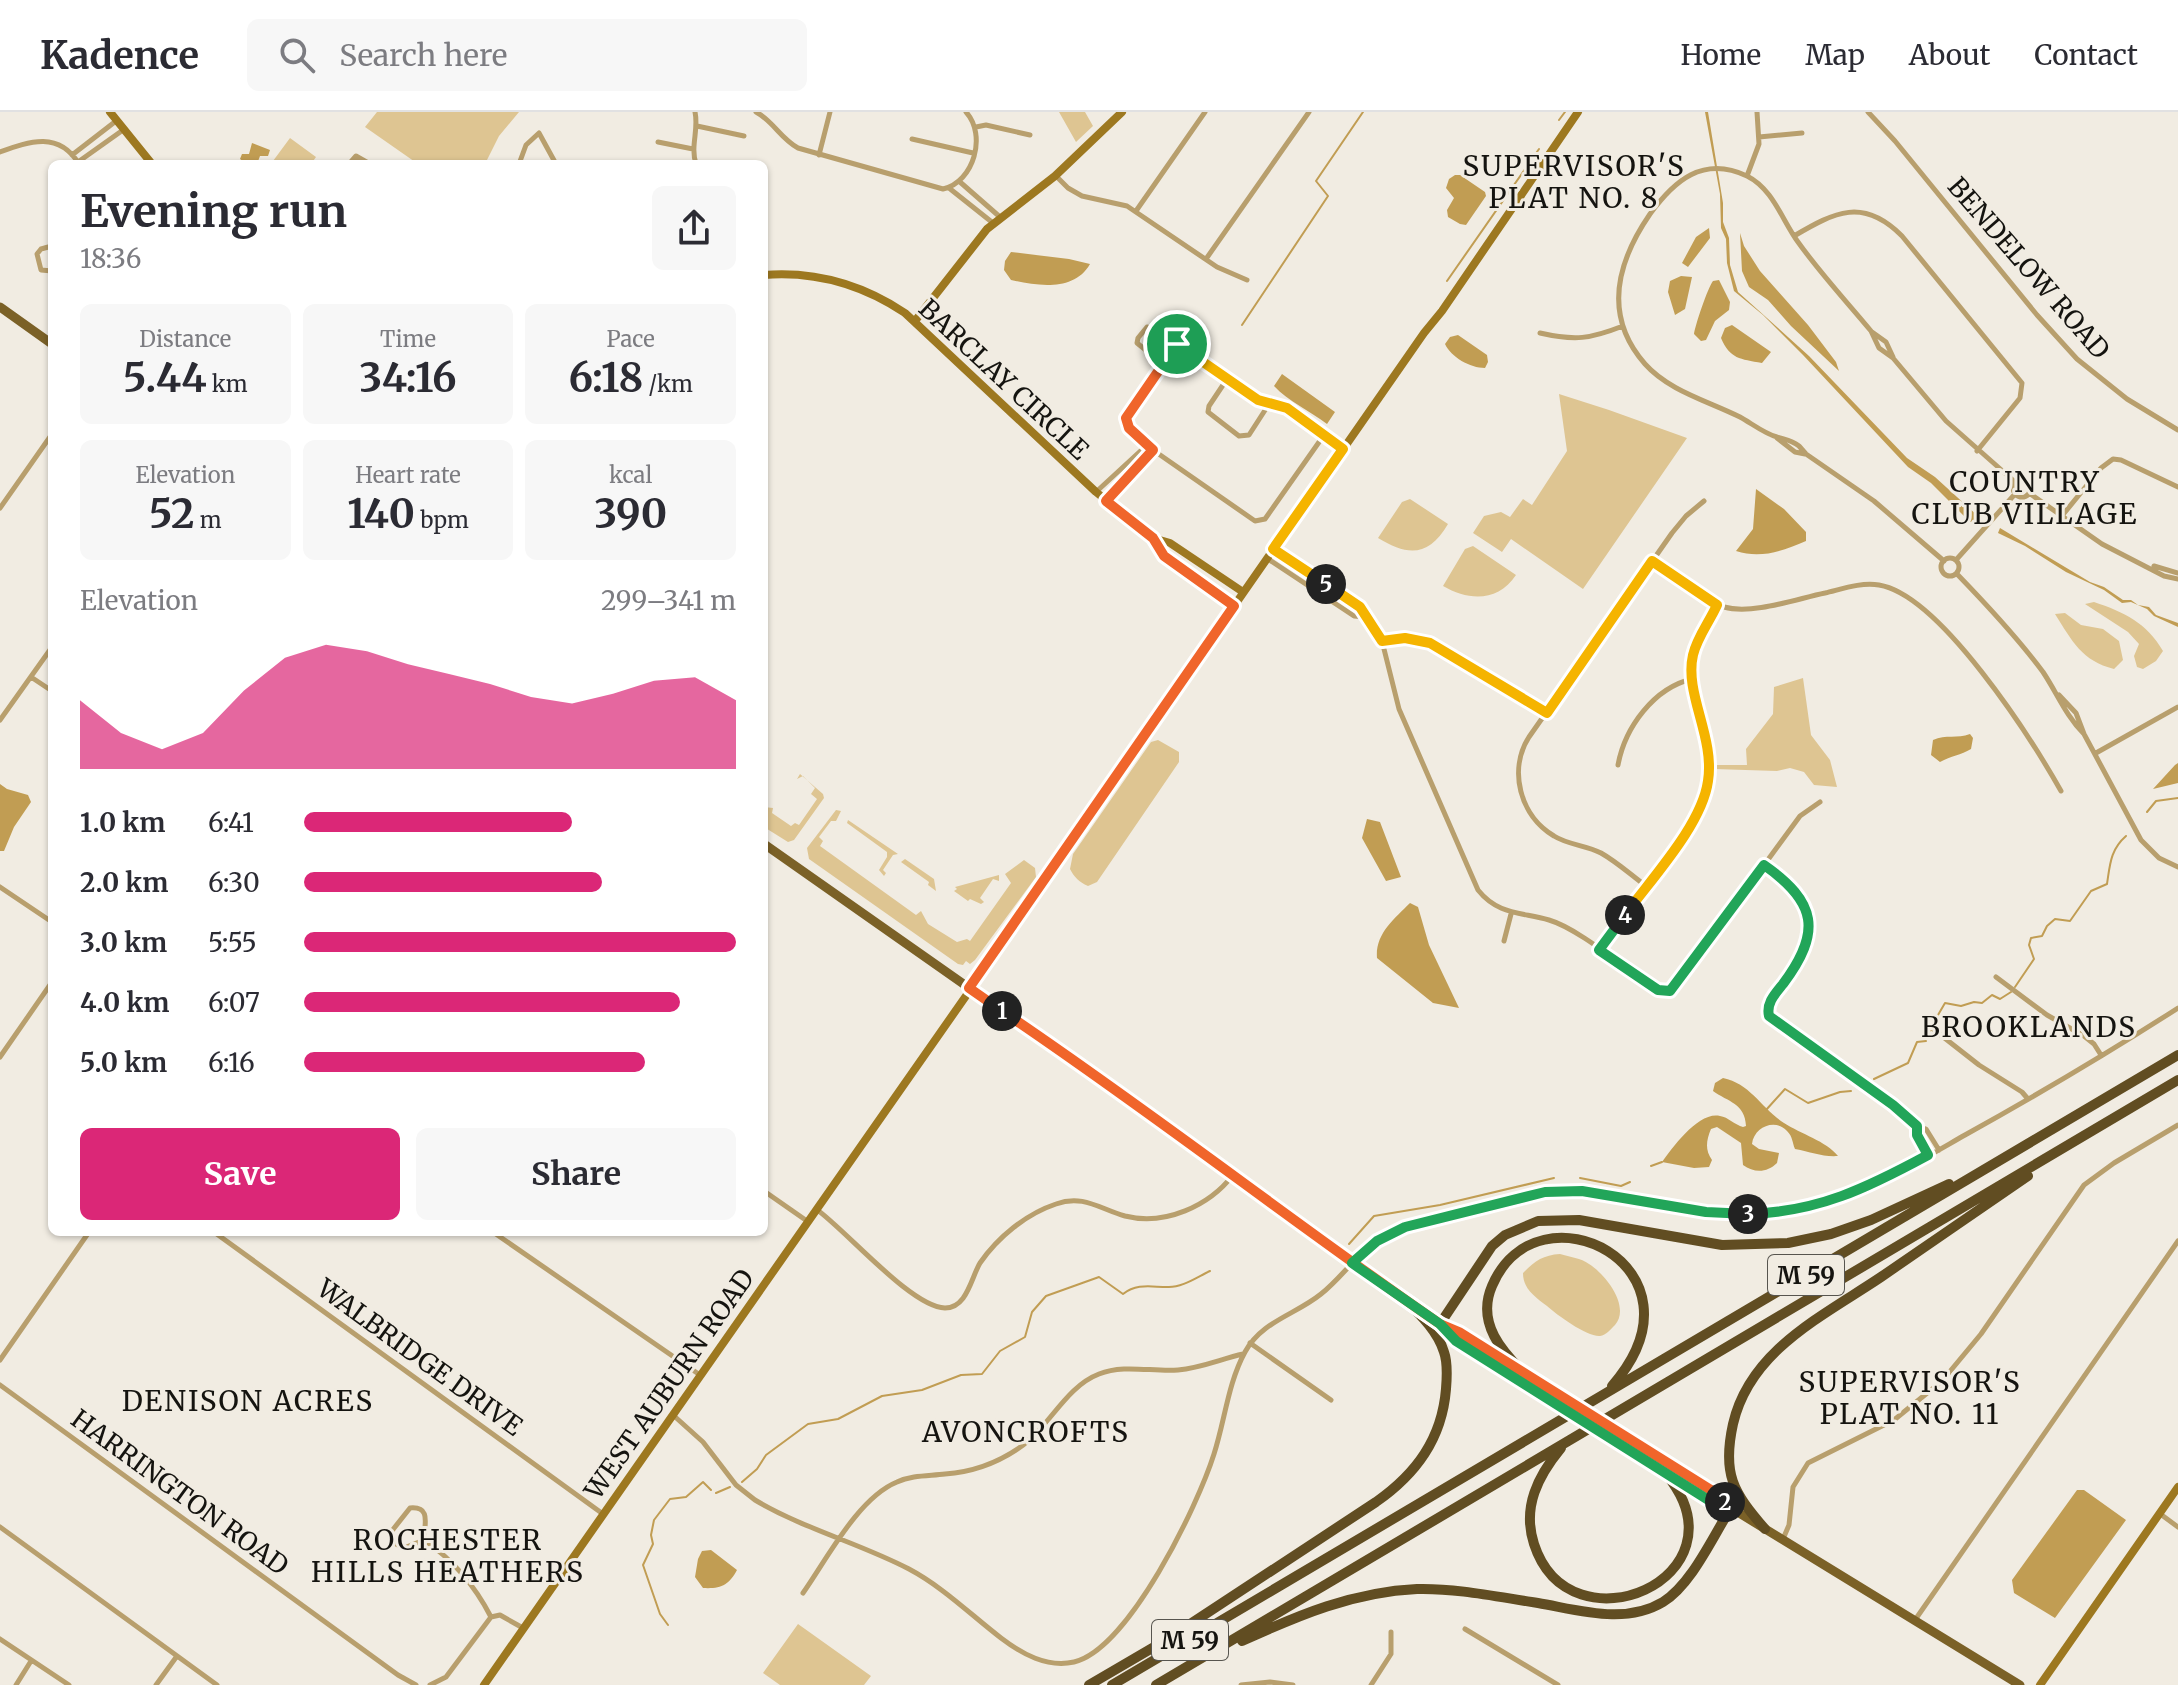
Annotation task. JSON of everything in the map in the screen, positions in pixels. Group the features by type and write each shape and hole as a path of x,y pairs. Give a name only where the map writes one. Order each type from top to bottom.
{"highway":[{"name":"M 59","path":"1112,1685 2178,1055"},
{"name":"M 59","path":"1156,1685 2178,1080"},
{"path":"1765,1529 1736,1494 1731,1481 1728,1451 1742,1396 1766,1361 1790,1339 2101,1125"},
{"path":"1440,1324 1492,1246 1505,1235 1538,1221 1579,1220 1722,1245 1788,1243 1831,1234 1871,1220 2009,1155"},
{"path":"1527,1376 1508,1357 1492,1333 1487,1305 1495,1278 1517,1253 1533,1243 1562,1237 1584,1241 1604,1248 1628,1268 1636,1279 1645,1304 1646,1317 1640,1346 1603,1396"},
{"path":"1089,1685 1158,1645 1376,1502 1396,1488 1422,1460 1435,1436 1443,1411 1447,1382 1446,1355 1430,1327 1407,1302"},
{"path":"1567,1442 1537,1484 1531,1502 1530,1525 1536,1551 1543,1564 1566,1586 1588,1596 1616,1599 1642,1592 1670,1574 1680,1560 1686,1547 1689,1518 1685,1502 1667,1475"},
{"path":"1189,1665 1329,1604 1414,1589 1471,1592 1592,1613 1637,1612 1675,1593 1731,1508"}],"main road":[{"path":"110,112 149,160"},
{"path":"915,321 997,220 1055,176 1122,112"},
{"name":"WEST AUBURN ROAD","path":"484,1685 1578,112"},
{"name":"BARCLAY CIRCLE","path":"768,275 808,276 841,282 880,298 915,321 1096,492 1153,538 1164,556 1234,606"},
{"path":"0,307 48,341"},
{"name":"BARCLAY CIRCLE","path":"1153,538 1170,543 1243,592"},
{"path":"768,847 1233,1174 1407,1302 1527,1376 1549,1395"},
{"path":"1440,1324 1456,1341 1714,1492 1731,1508 2020,1685"},
{"path":"1622,1440 1667,1475 1710,1501 1731,1508"},
{"path":"2040,1685 2178,1487"}],"street":[{"path":"695,112 695,160"},
{"path":"756,112 765,114 792,145 939,189 960,182 967,172 977,135 976,127 966,112"},
{"path":"819,155 830,112"},
{"path":"1136,211 1205,112"},
{"path":"1206,259 1309,112"},
{"path":"1747,176 1757,152 1757,112"},
{"name":"BENDELOW ROAD","path":"1868,112 2067,349 2105,384 2178,430"},
{"path":"72,155 116,121"},
{"path":"976,127 986,125 1030,135"},
{"path":"697,126 744,136"},
{"path":"82,160 123,130"},
{"path":"520,160 526,145 539,133 554,160"},
{"path":"1759,137 1802,133"},
{"path":"912,139 973,153"},
{"path":"0,152 42,140 57,144 76,160"},
{"path":"658,142 693,149"},
{"path":"1944,561 1874,501 1806,454 1795,452 1777,437 1661,378 1637,354 1623,326 1618,297 1623,263 1635,237 1666,192 1686,176 1705,170 1725,169 1747,176 1766,191 1794,236 1871,331 1886,342 1893,358 1946,421 2015,482"},
{"path":"1055,176 1082,196 1118,202 1136,211 1223,270 1247,280"},
{"path":"960,182 997,220"},
{"path":"949,188 977,210 997,220"},
{"path":"977,210 982,202"},
{"path":"1794,236 1827,217 1851,212 1878,218 1902,236 2022,383 2020,398 1977,451"},
{"path":"48,247 37,254 41,270 48,271"},
{"path":"1540,333 1582,339 1623,326"},
{"path":"1163,364 1139,346 1137,341 1144,329 1152,327 1258,400 1287,408 1343,449"},
{"path":"1177,344 1126,418 1126,424 1153,450 1255,521 1261,522 1324,435"},
{"path":"1227,379 1208,412 1239,436 1249,435 1269,404"},
{"path":"0,508 48,440"},
{"path":"1096,492 1147,445"},
{"path":"1106,501 1153,450"},
{"path":"2061,517 2104,464 2113,459 2178,487"},
{"path":"2015,494 2013,487 2019,479 2030,485 2029,493"},
{"path":"2015,494 2024,496 2029,493"},
{"path":"2029,493 2102,544 2164,576 2178,579"},
{"path":"1956,560 2015,494"},
{"path":"1646,886 1600,852 1553,836 1537,822 1519,782 1519,761 1525,742 1652,561 1681,521 1704,501"},
{"path":"1273,549 1360,607 1382,641 1399,709 1471,877 1487,901 1511,914 1557,923 1658,990 1670,991 1800,816 1820,802"},
{"path":"1267,558 1354,616 1365,617"},
{"path":"1951,558 1956,560 1959,565 1957,574 1945,574 1941,567 1944,561 1951,558"},
{"path":"1652,561 1717,605 1735,609 1861,585 1880,585 1901,592 1922,608 1992,686 2061,791"},
{"path":"1177,565 1196,573 1202,564"},
{"path":"2149,566 2178,573"},
{"path":"1957,574 2017,639 2080,718 2084,734 2145,845 2159,858 2178,867"},
{"path":"1324,597 1331,587"},
{"path":"1599,950 1695,818 1707,789 1709,751 1692,679 1694,651 1717,605"},
{"path":"1382,641 1405,638 1430,643 1547,713"},
{"path":"0,720 48,653"},
{"path":"31,677 48,688"},
{"path":"1618,765 1628,736 1652,701 1672,685 1692,679"},
{"path":"2096,753 2178,707"},
{"path":"1764,865 1796,891 1807,911 1809,925 1803,955 1769,1003 1769,1016 1893,1105 1917,1126 1926,1129 1939,1150"},
{"path":"0,887 48,919"},
{"path":"1504,941 1511,914"},
{"path":"1996,977 2047,1015 2084,1036 2101,1055"},
{"path":"0,1057 48,988"},
{"path":"673,1415 703,1442 743,1491 773,1510 921,1576 1015,1647 1039,1660 1058,1664 1087,1658 1109,1641 1175,1541 1210,1466 1232,1386 1250,1343 1270,1324 1323,1293 1377,1241 1405,1227 1545,1192 1582,1191 1706,1212 1778,1213 1830,1202 1861,1190 1939,1150 2178,1008"},
{"path":"1933,1029 2028,1099"},
{"path":"1783,1540 1789,1525 1793,1487 1808,1463 1884,1426 1942,1381 1981,1334 2084,1185 2114,1163 2178,1125"},
{"path":"1917,1126 1917,1135 1928,1155"},
{"path":"816,1209 838,1225 900,1284 928,1303 947,1308 960,1302 979,1266 1001,1239 1021,1222 1046,1208 1077,1199 1134,1218 1164,1217 1209,1199 1233,1174"},
{"path":"768,1194 807,1221"},
{"path":"0,1360 86,1236"},
{"name":"WALBRIDGE DRIVE","path":"220,1236 603,1514"},
{"path":"499,1236 700,1375"},
{"path":"1914,1621 2178,1241"},
{"path":"1250,1343 1331,1400"},
{"path":"803,1593 874,1497 897,1482 980,1468 1021,1447 1040,1431 1074,1390 1096,1375 1120,1370 1196,1368 1244,1353"},
{"name":"HARRINGTON ROAD","path":"0,1385 388,1668 416,1685"},
{"path":"410,1508 421,1509 426,1515 424,1540 404,1548 392,1542 391,1532 410,1508"},
{"path":"2159,1513 2178,1527"},
{"path":"0,1527 217,1685"},
{"path":"424,1540 450,1559 482,1600 491,1617"},
{"path":"430,1685 446,1677 491,1617 500,1615 523,1628"},
{"path":"1465,1629 1558,1685"},
{"path":"1371,1685 1391,1654 1391,1632"},
{"path":"0,1639 69,1685"},
{"path":"156,1685 177,1656"},
{"path":"16,1685 31,1661"},
{"path":"1241,1685 1270,1682 1293,1685"}],"shaded area":[{"path":"377,112 519,112 499,136 487,160 412,160 365,127"},
{"path":"1059,112 1085,112 1093,126 1076,142"},
{"path":"1705,112 1708,112 1723,203 1723,222 1729,238 1730,265 1738,292 1809,356 1907,458 1935,477 1979,517 1976,521 1970,522 1931,483 1908,467 1803,355 1734,291 1727,263 1726,239 1721,228 1720,194"},
{"path":"290,138 316,157 314,160 274,160"},
{"path":"252,143 270,150 268,156 260,156 258,160 240,159 242,154 249,154"},
{"path":"1460,175 1485,192 1486,196 1466,225 1448,217 1447,210 1454,198 1446,188 1449,179"},
{"path":"1709,228 1710,238 1688,267 1682,263 1696,237"},
{"path":"1740,233 1744,246 1760,271 1808,325 1836,362 1839,371 1768,300 1749,287 1742,271"},
{"path":"1011,252 1090,264 1083,273 1065,283 1032,284 1011,280 1004,270"},
{"path":"1681,276 1692,277 1685,309 1675,315 1668,292 1670,281"},
{"path":"1719,280 1730,302 1729,310 1715,321 1706,340 1701,341 1694,334 1697,323 1713,281"},
{"path":"1732,325 1771,352 1762,363 1742,359 1728,350 1721,338 1725,328"},
{"path":"1458,335 1487,355 1485,368 1467,364 1448,349 1445,344 1450,337"},
{"path":"1282,374 1335,412 1327,424 1274,386"},
{"path":"1559,394 1687,438 1583,589 1511,539 1502,552 1473,533 1484,516 1501,512 1510,517 1523,499 1532,505 1567,451"},
{"path":"1756,489 1784,509 1806,532 1806,541 1763,554 1736,551 1753,529"},
{"path":"1410,499 1448,524 1433,542 1418,550 1399,548 1378,538 1402,502"},
{"path":"2000,528 2123,600 2131,600 2149,607 2156,615 2178,623 2178,627 2131,602 2122,603 2104,590 2066,572 1998,533"},
{"path":"1473,546 1516,575 1509,584 1482,596 1463,594 1443,586 1465,549"},
{"path":"2094,602 2125,615 2150,633 2163,651 2156,661 2143,669 2137,667 2134,656 2139,644 2128,632 2085,604"},
{"path":"2065,613 2081,625 2103,629 2119,641 2123,660 2114,669 2086,655 2055,614"},
{"path":"1803,678 1811,735 1830,760 1837,787 1814,785 1804,772 1790,768 1777,771 1714,769 1715,765 1747,765 1746,749 1773,714 1774,687"},
{"path":"1970,734 1973,738 1971,749 1940,762 1931,755 1933,740"},
{"path":"1158,740 1179,752 1179,762 1097,882 1088,886 1077,879 1070,869 1073,854 1151,742"},
{"path":"2178,763 2178,783 2153,789 2175,765"},
{"path":"808,781 823,794 824,798 794,840 788,842 768,830 768,807 773,808 772,813 791,826 795,823 799,825 817,799 811,794 815,788"},
{"path":"0,784 28,795 31,802 14,827 4,851 0,851"},
{"path":"836,810 841,811 836,821 831,821 819,837 823,841 820,846 916,915 921,911 928,924 957,942 970,941 1011,883 1005,874 1024,860 1035,868 1036,877 975,960 970,964 966,961 963,965 958,964 809,859 807,848"},
{"path":"1367,819 1380,822 1401,877 1386,881 1362,838"},
{"path":"848,820 898,854 893,855 883,870 886,873 884,876 879,870 887,852 847,823"},
{"path":"905,859 934,879 936,891 928,885 929,882 901,862"},
{"path":"999,875 999,881 993,879 980,898 984,902 981,904 968,901 954,891 957,889 955,887"},
{"path":"1410,903 1418,907 1429,945 1459,1008 1433,1003 1377,958 1382,934"},
{"path":"1723,1078 1741,1085 1784,1123 1820,1142 1838,1156 1795,1149 1787,1131 1771,1125 1757,1133 1752,1144 1759,1149 1779,1153 1777,1163 1765,1170 1756,1171 1743,1165 1741,1143 1717,1127 1711,1129 1707,1141 1712,1160 1709,1167 1694,1168 1662,1162 1687,1132 1704,1119 1720,1116 1746,1126 1743,1112 1713,1091 1715,1083"},
{"path":"1560,1254 1589,1264 1614,1291 1620,1309 1619,1317 1604,1334 1594,1335 1572,1325 1527,1288 1523,1273 1540,1259"},
{"path":"2077,1490 2084,1490 2126,1520 2055,1618 2014,1593 2012,1580"},
{"path":"711,1550 737,1570 724,1585 703,1588 695,1577 698,1559 702,1551"},
{"path":"798,1624 871,1676 864,1685 780,1685 763,1673"}],"waterway":[{"path":"1242,325 1328,196 1316,181 1363,112"},
{"path":"1559,120 1565,112"},
{"path":"1447,281 1539,149"},
{"path":"2147,812 2156,801 2178,798"},
{"path":"2015,987 2034,959 2029,945 2031,938 2042,936 2055,919 2070,921 2091,891 2107,884 2114,852 2126,836"},
{"path":"1931,1027 1945,1003 1961,1006 1982,1003 1992,995 2000,999 2011,992"},
{"path":"1928,1035 1930,1030"},
{"path":"1874,1079 1908,1063 1917,1042 1926,1041"},
{"path":"1766,1110 1785,1089 1808,1103 1851,1091"},
{"path":"1651,1166 1662,1162"},
{"path":"1349,1244 1374,1216 1440,1205 1554,1178"},
{"path":"1580,1178 1621,1186 1630,1182"},
{"path":"742,1482 757,1469 766,1455 808,1424 838,1419 882,1396 922,1390 961,1375 982,1374 1000,1351 1025,1337 1032,1312 1046,1296 1099,1277 1123,1294 1139,1287 1178,1286 1210,1271"},
{"path":"668,1625 660,1614 643,1565 653,1544 654,1520 670,1499 686,1497 703,1482 711,1490"},
{"path":"716,1493 730,1487"}],"district":[{"name":"SUPERVISOR'S PLAT NO. 8","path":"1574,182"},
{"name":"COUNTRY CLUB VILLAGE","path":"2025,498"},
{"name":"BROOKLANDS","path":"2029,1027"},
{"name":"SUPERVISOR'S PLAT NO. 11","path":"1910,1398"},
{"name":"DENISON ACRES","path":"248,1401"},
{"name":"AVONCROFTS","path":"1026,1432"},
{"name":"ROCHESTER HILLS HEATHERS","path":"448,1556"}],"route":[{"path":"1177,344 1125,421 1153,450 1106,501 1153,538 1164,556 1234,606 969,988 1220,1164 1334,1250 1352,1263 1389,1289 1440,1324 1459,1332 1714,1492 1731,1508 1710,1501 1500,1370 1352,1263 1377,1241 1405,1227 1545,1192 1582,1191 1706,1212 1778,1213 1830,1202 1861,1190 1928,1155 1917,1135 1917,1126 1909,1118 1771,1020 1767,1011 1769,1003 1803,955 1809,925 1807,911 1796,891 1764,865 1670,991 1658,990 1599,950 1691,825 1702,804 1710,758 1692,679 1692,658 1717,605 1652,561 1547,713 1430,643 1405,638 1382,641 1360,607 1273,549 1343,449 1287,408 1258,400 1177,344"}]}
